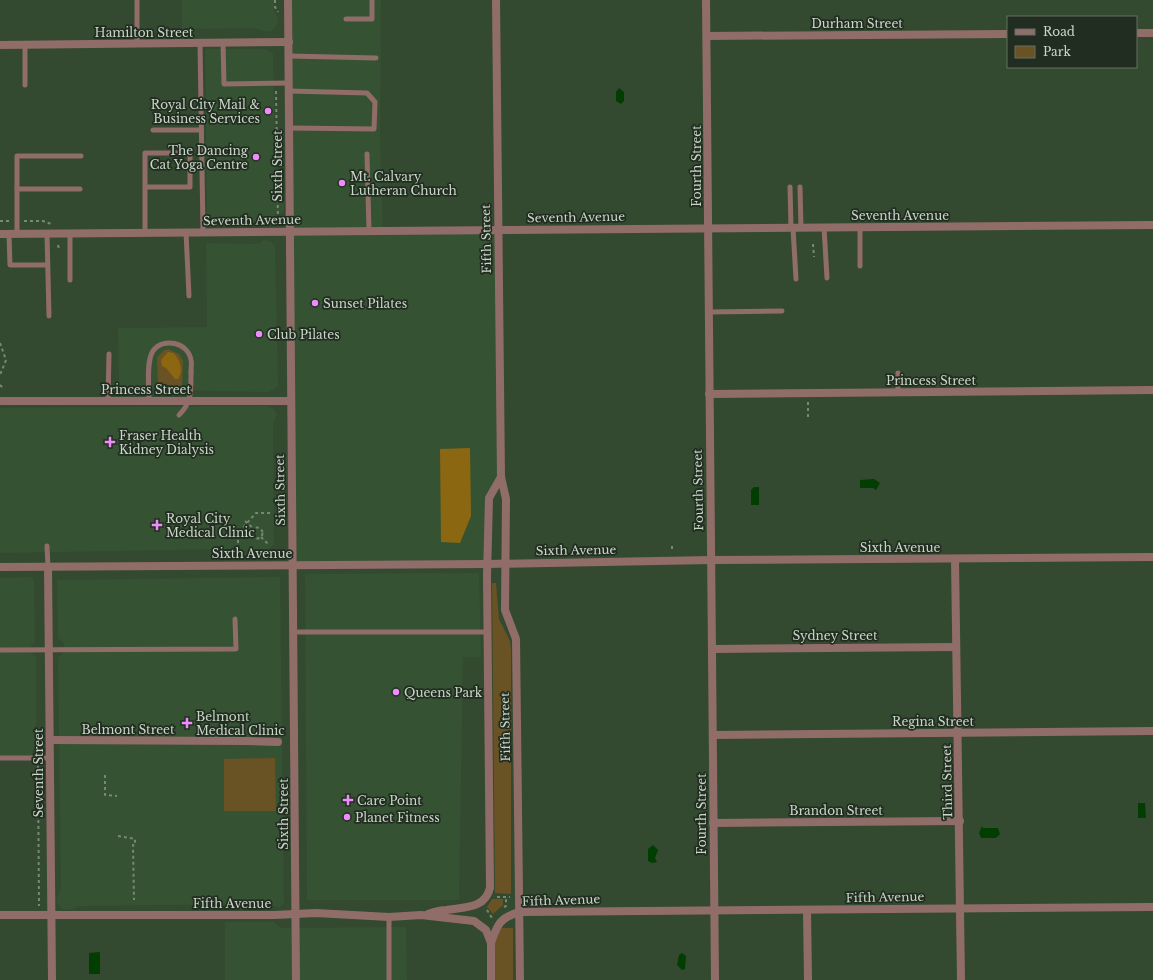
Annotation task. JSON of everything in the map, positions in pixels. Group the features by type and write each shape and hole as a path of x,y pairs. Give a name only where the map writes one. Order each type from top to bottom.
{"street":[{"name":"Sixth Street","path":"288,0 296,980"},
{"name":"Fifth Street","path":"496,0 501,477 506,499 505,610 516,639 520,980"},
{"name":"Fourth Street","path":"706,0 715,980"},
{"path":"1137,33 1153,33"},
{"name":"Durham Street","path":"707,36 1007,34"},
{"name":"Hamilton Street","path":"0,45 288,42"},
{"name":"Seventh Avenue","path":"0,234 1153,225"},
{"name":"Princess Street","path":"709,394 1153,390"},
{"name":"Princess Street","path":"0,401 291,401"},
{"name":"Fifth Street","path":"421,916 445,910 472,907 485,900 490,888 488,632 489,498 501,477"},
{"name":"Sixth Avenue","path":"0,567 505,564 711,560 1153,557"},
{"name":"Third Street","path":"956,559 961,980"},
{"name":"Seventh Street","path":"48,567 52,980"},
{"name":"Sydney Street","path":"713,649 956,646"},
{"name":"Regina Street","path":"713,735 1153,731"},
{"name":"Belmont Street","path":"50,740 278,742"},
{"name":"Brandon Street","path":"713,823 960,821"},
{"name":"Fifth Avenue","path":"491,943 495,930 503,919 509,915 520,912 1153,907"},
{"path":"807,910 808,980"},
{"name":"Fifth Avenue","path":"0,916 163,916 316,913 389,917 421,916 474,921 486,930 491,943"},
{"path":"491,943 491,980"}],"lane":[{"path":"137,0 137,44"},
{"path":"346,19 372,19 372,0"},
{"path":"200,43 203,232"},
{"path":"223,43 224,84 360,92 367,94 375,102 374,129 289,128"},
{"path":"25,45 25,85"},
{"path":"289,56 376,58"},
{"path":"153,130 201,130"},
{"path":"145,187 190,187 190,153 145,153 145,187 145,233"},
{"path":"367,154 369,231"},
{"path":"47,264 10,265 17,189 17,156 81,156"},
{"path":"790,187 795,228 796,279"},
{"path":"795,228 800,187"},
{"path":"17,189 80,189"},
{"path":"824,227 827,278"},
{"path":"860,227 860,266"},
{"path":"186,232 189,296"},
{"path":"47,234 49,316"},
{"path":"70,234 70,280"},
{"path":"709,312 782,311"},
{"path":"148,400 149,362 152,352 161,343 173,342 186,349 191,359 191,395 188,404 179,415"},
{"path":"108,400 109,354"},
{"path":"898,372 898,392"},
{"path":"47,546 48,567"},
{"path":"0,650 236,649 235,619"},
{"path":"294,632 488,632"},
{"path":"0,758 50,758"},
{"path":"389,917 389,980"}],"path":[{"path":"276,89 278,218"},
{"path":"813,244 814,257"},
{"path":"58,245 59,249"},
{"path":"0,343 6,360 0,375"},
{"path":"0,385 3,388"},
{"path":"808,402 808,419"},
{"path":"238,549 238,533 246,522 256,513 271,512"},
{"path":"246,522 254,528 257,527 262,530 261,537"},
{"path":"254,528 252,532 253,536 256,538 261,537 269,545"},
{"path":"672,546 672,552"},
{"path":"38,738 39,903"},
{"path":"105,775 105,795 117,796"},
{"path":"118,836 135,839 135,845 133,845 134,900"},
{"path":"495,896 513,897"},
{"path":"486,909 492,918"}],"shaded area":[{"path":"182,0 274,0 274,11 278,18 278,22 272,31 268,32 253,28 182,29"},
{"path":"288,0 381,0 380,145 383,230 498,230 501,477 489,498 488,564 293,565"},
{"path":"205,49 265,49 273,54 276,197 280,198 284,203 284,210 282,213 275,213 275,221 207,220"},
{"path":"619,88 624,92 624,101 621,104 616,101 616,92"},
{"path":"264,239 273,243 275,247 278,385 276,388 269,392 119,389 118,328 207,327 206,243 259,244"},
{"path":"168,352 173,353 178,358 181,373 178,379 175,379 166,368 162,366 161,360"},
{"path":"268,406 274,409 277,414 273,425 274,544 269,549 228,552 228,549 0,553 0,408"},
{"path":"470,448 471,516 460,543 441,542 440,449"},
{"path":"874,479 880,483 876,490 873,488 860,488 860,480"},
{"path":"754,487 759,487 759,505 751,505 751,490"},
{"path":"479,573 481,657 463,657 459,900 307,900 305,574"},
{"path":"31,577 34,581 35,642 31,645 32,654 36,657 36,748 32,750 32,758 0,758 0,578"},
{"path":"280,577 284,903 279,908 267,904 78,906 72,910 62,909 57,902 57,896 61,889 58,658 63,653 64,643 58,638 57,580"},
{"path":"1138,803 1145,803 1146,818 1138,818"},
{"path":"982,826 983,828 998,828 1000,834 996,838 981,838 979,833"},
{"path":"653,845 658,850 655,858 657,862 652,863 648,861 648,849"},
{"path":"225,922 273,922 281,928 406,927 407,980 225,980"},
{"path":"100,952 100,974 89,974 89,953"},
{"path":"682,953 686,956 685,969 682,970 677,965 679,955"}],"green space":[{"path":"168,349 179,354 183,361 182,386 158,384 157,358 163,351"},
{"path":"492,583 496,583 499,619 510,641 511,650 511,894 495,893"},
{"path":"275,758 276,811 224,811 224,759"},
{"path":"492,899 503,899 503,905 493,914 487,907"},
{"path":"501,928 513,928 513,980 495,980 494,943"}],"place":[{"name":"Royal City Mail & Business Services","path":"268,111"},
{"name":"The Dancing Cat Yoga Centre","path":"256,157"},
{"name":"Mt. Calvary Lutheran Church","path":"342,183"},
{"name":"Sunset Pilates","path":"315,303"},
{"name":"Club Pilates","path":"259,334"},
{"name":"Fraser Health Kidney Dialysis","path":"110,442"},
{"name":"Royal City Medical Clinic","path":"157,525"},
{"name":"Queens Park","path":"396,692"},
{"name":"Belmont Medical Clinic","path":"187,723"},
{"name":"Care Point","path":"348,800"},
{"name":"Planet Fitness","path":"347,817"}]}
